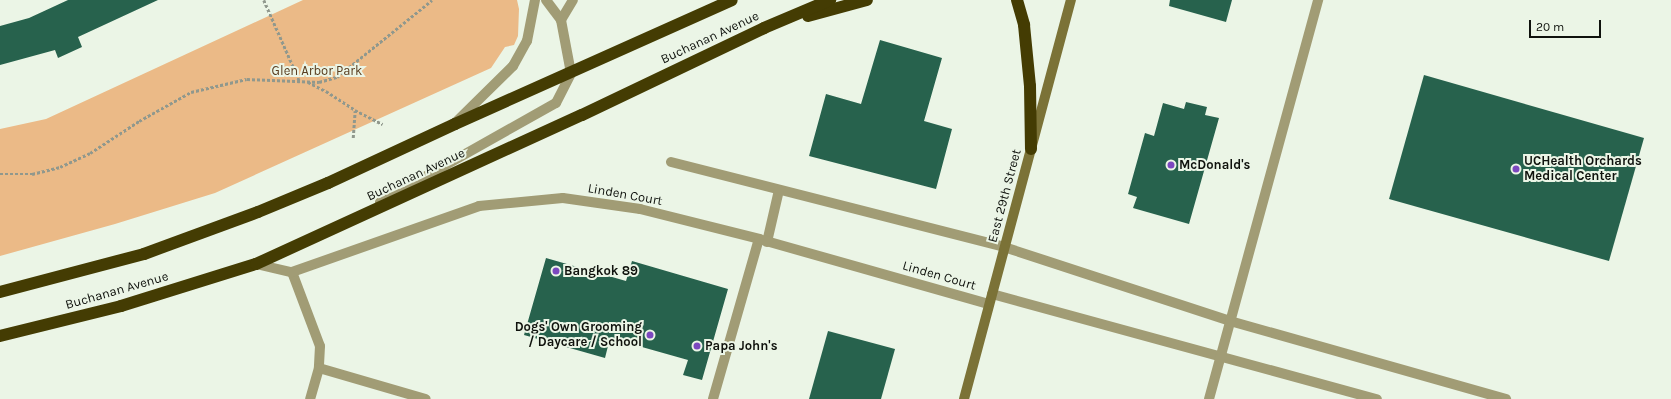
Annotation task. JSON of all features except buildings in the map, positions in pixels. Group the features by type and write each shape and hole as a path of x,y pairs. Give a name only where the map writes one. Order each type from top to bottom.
{"highway":[{"name":"Buchanan Avenue","path":"0,292 144,254 328,183 455,124 732,0"},
{"name":"Buchanan Avenue","path":"0,336 121,306 256,264 454,172 582,115 764,28 830,0"},
{"path":"764,28 868,0"},
{"path":"1017,0 1024,25 1030,86 1031,149"}],"main road":[{"name":"East 29th Street","path":"964,399 1071,0"}],"street":[{"path":"455,124 513,66 527,41 535,0"},
{"path":"326,232 556,103 571,73 561,20 546,0"},
{"path":"561,20 573,0"},
{"path":"1209,399 1318,0"},
{"path":"670,162 1004,247 1230,321 1506,399"},
{"path":"713,399 779,190"},
{"name":"Linden Court","path":"292,272 479,206 563,198 640,209 763,241 990,304"},
{"path":"256,264 292,272 320,346 319,368 310,399"},
{"path":"992,294 1221,355 1377,399"},
{"path":"319,368 426,399"}],"path":[{"path":"264,0 300,82"},
{"path":"0,174 32,174 60,168 90,153 138,121 191,92 247,79 319,82 337,77 432,0"},
{"path":"306,82 326,91 354,110 383,124"},
{"path":"353,138 354,110"}],"green space":[{"name":"Glen Arbor Park","path":"303,0 517,0 519,9 518,36 514,45 505,47 491,68 215,193 115,224 0,256 0,129 46,119"}],"place":[{"name":"McDonald's","path":"1171,165"},
{"name":"UCHealth Orchards Medical Center","path":"1516,169"},
{"name":"Bangkok 89","path":"556,271"},
{"name":"Dogs' Own Grooming / Daycare / School","path":"650,335"},
{"name":"Papa John's","path":"697,346"}]}
